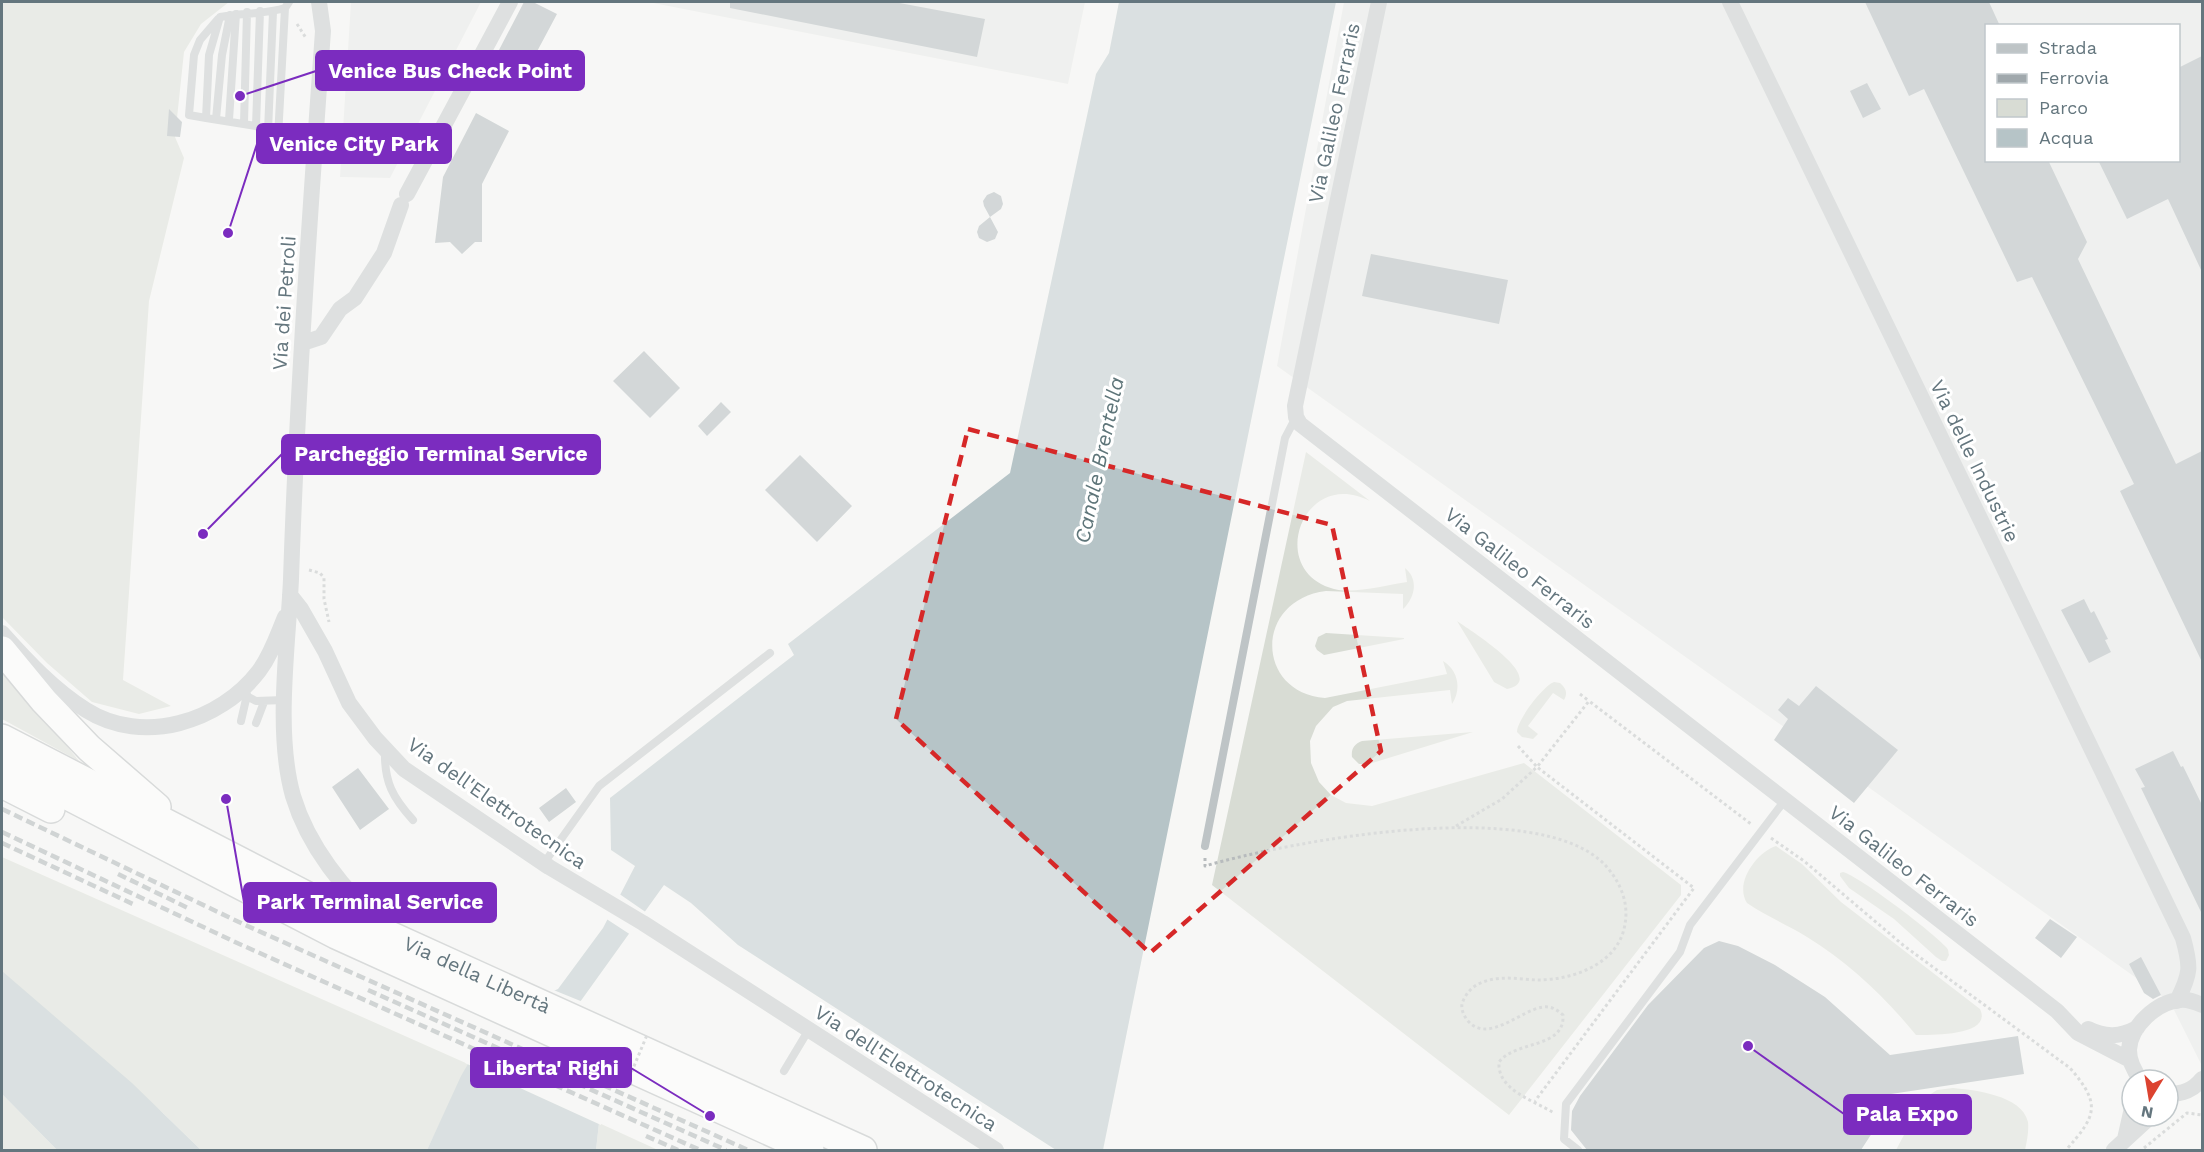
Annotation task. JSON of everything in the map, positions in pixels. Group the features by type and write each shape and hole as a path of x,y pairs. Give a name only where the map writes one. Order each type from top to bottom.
{"highway":[{"path":"2,650 44,701 89,748 190,836"},
{"name":"Via della Libertà","path":"2,738 339,912 420,951 452,977"},
{"name":"Via della Libertà","path":"2,762 336,935 452,977 656,1058 863,1150"},
{"path":"2,784 217,891 336,943 452,977"},
{"name":"Via della Libertà","path":"656,1058 810,1150"}],"street":[{"path":"314,2 323,31"},
{"name":"Via dei Petroli","path":"320,2 323,31 296,443 284,700 286,763 294,798 304,826 322,855 358,901 388,930 420,951"},
{"path":"303,343 321,337 340,309 355,298 384,253 404,200 510,2"},
{"name":"Via Galileo Ferraris","path":"1379,2 1295,406 1296,417 1300,424 2056,1011 2078,1034 2128,1068"},
{"name":"Via delle Industrie","path":"1730,2 2183,938 2190,962 2186,983 2177,1000"},
{"name":"Via dei Petroli","path":"2,633 64,695 88,711 115,722 150,728 195,718 243,693 270,656 290,602"},
{"name":"Via dell'Elettrotecnica","path":"290,602 325,651 349,703 385,750 404,769 544,863 643,923 996,1150"},
{"path":"260,670 269,671 286,680"},
{"name":"Via delle Industrie","path":"2183,938 2202,956"},
{"path":"2134,1068 2129,1048 2137,1028 2149,1015 2160,1007 2177,1000 2191,1000 2202,1005"},
{"name":"Via Galileo Ferraris","path":"2056,1011 2099,1034 2121,1035 2137,1028"},
{"path":"2119,1145 2125,1128"},
{"path":"2119,1145 2138,1128"}],"lane":[{"path":"287,5 273,12 248,12 220,17 200,40 194,55 189,115 256,126 299,149 315,150"},
{"path":"278,137 287,5"},
{"path":"256,126 260,11"},
{"path":"244,123 248,12"},
{"path":"268,131 273,12"},
{"path":"216,119 222,55 233,14"},
{"path":"229,120 233,14"},
{"path":"206,118 209,55 220,17"},
{"path":"1205,846 1285,438 1296,417"},
{"path":"544,863 599,786 770,653"},
{"path":"241,721 243,693 256,701 284,700"},
{"path":"256,723 264,702"},
{"path":"385,750 389,788 397,803 413,820"},
{"path":"1578,1150 1564,1139 1566,1104 1680,952 1690,925 1785,800"},
{"path":"784,1071 808,1031"}],"path":[{"path":"291,568 320,573 324,578 324,599 330,628"},
{"path":"1580,694 1760,831 1804,861 1903,945 2070,1068 2090,1096 2091,1112 2087,1127 2066,1150"},
{"path":"1453,828 1502,799 1537,767 1588,701"},
{"path":"1518,746 1537,767 1694,888 1535,1101"},
{"path":"1217,863 1329,840 1453,828 1519,830 1566,840 1593,854 1616,877 1623,896 1625,928 1610,955 1583,972 1554,979 1502,978 1486,981 1469,991 1462,1006 1464,1016 1470,1024 1480,1028 1505,1024 1533,1009 1546,1007 1556,1009 1563,1015 1561,1029 1555,1036 1513,1050 1504,1055 1499,1062 1501,1078 1509,1087 1565,1120"},
{"path":"382,899 407,918"},
{"path":"643,1030 656,1058"},
{"path":"627,1083 647,1035"},
{"path":"2140,1150 2187,1113 2202,1115"}],"highlighted area":[{"path":"968,429 1332,525 1381,751 1150,953 896,719"}],"shaded area":[{"path":"351,2 481,2 390,178 340,177"},
{"path":"648,2 1085,2 1068,84"},
{"path":"1344,2 2202,2 2202,1066 2170,1002 1277,366"}],"green space":[{"path":"2,2 229,2 201,24 184,52 175,137 184,158 149,301 123,680 171,706 139,714 92,702 47,663 2,617"},
{"path":"1306,452 1370,501 1346,494 1326,497 1311,509 1301,525 1297,544 1301,563 1313,579 1334,589 1360,590 1407,582 1405,568 1412,578 1414,588 1410,600 1403,609 1403,594 1326,591 1302,598 1286,611 1276,627 1272,646 1276,664 1286,680 1302,692 1325,698 1447,674 1443,661 1452,669 1458,686 1452,704 1450,690 1347,701 1333,707 1316,726 1310,741 1311,763 1319,782 1331,795 1346,803 1372,806 1524,763 1681,885 1681,895 1509,1115 1212,885"},
{"path":"1457,621 1503,655 1519,676 1518,684 1507,689 1494,682"},
{"path":"1326,633 1404,639 1324,655 1315,646 1318,637"},
{"path":"2,665 79,761 2,719"},
{"path":"1554,682 1560,683 1565,689 1564,700 1553,693 1528,726 1538,734 1533,739 1522,737 1517,732 1521,720 1537,696"},
{"path":"1473,732 1369,764 1359,764 1352,757 1354,747 1362,741"},
{"path":"1776,846 1802,864 1841,902 1980,1009 1982,1018 1978,1024 1959,1032 1916,1035 1892,1007 1852,969 1807,937 1747,903 1743,886 1745,878 1755,861"},
{"path":"2,857 468,1064 427,1150 201,1150 163,1113 2,972"},
{"path":"1843,872 1879,894 1939,940 1948,950 1949,955 1946,961 1936,957 1894,919 1849,888 1840,876"},
{"path":"1953,1088 1996,1096 2017,1106 2024,1113 2028,1122 2025,1150 1896,1150 1923,1099 1937,1090"},
{"path":"2,1094 57,1150 2,1150"},
{"path":"599,1123 658,1150 596,1150"}],"water":[{"name":"Canale Brentella","path":"1119,2 1336,2 1103,1150 1056,1150 738,945 691,903 664,885 575,1009 599,1123 596,1150 427,1150 461,1076 495,1017 558,989 603,928 635,866 611,850 610,798 794,655 788,644 1010,473 1096,74 1109,53"},
{"path":"2,971 132,1083 201,1150 57,1150 2,1094"}],"pier":[{"path":"618,893 647,913 631,935 605,918"},
{"path":"551,989 583,1002 578,1010 602,1062 605,1079 601,1125 465,1063 493,1015"}],"building":[{"path":"524,2 533,2 557,14 517,89 487,73"},
{"path":"730,2 894,2 985,19 977,57 730,8"},
{"path":"1865,2 1989,2 1999,24 1985,24 1985,162 2049,162 2087,242 2078,259 2176,464 2202,451 2202,662 2120,491 2134,484 2032,277 2017,282 1924,89 1909,96"},
{"path":"2202,56 2202,272 2168,199 2127,219 2099,162 2180,162 2180,67"},
{"path":"1867,83 1881,109 1863,118 1850,91"},
{"path":"169,109 182,122 180,137 167,136"},
{"path":"476,113 509,131 482,184 482,242 475,242 462,254 450,242 435,243 443,177"},
{"path":"994,192 1001,196 1003,204 1001,209 990,217 983,201 987,195"},
{"path":"990,217 998,232 995,239 987,242 979,238 977,232 979,226"},
{"path":"1371,254 1508,280 1499,324 1362,296"},
{"path":"644,351 680,388 650,418 613,381"},
{"path":"721,402 731,412 707,436 698,426"},
{"path":"800,455 852,506 817,542 765,490"},
{"path":"2084,599 2091,613 2094,611 2108,639 2105,640 2111,652 2089,663 2061,610"},
{"path":"1816,686 1898,750 1854,803 1774,740 1788,719 1778,710 1788,698 1799,706"},
{"path":"2173,751 2202,805 2202,914 2141,788 2145,787 2135,769"},
{"path":"358,768 389,809 360,830 332,787"},
{"path":"566,788 576,802 549,822 539,808"},
{"path":"2050,919 2077,937 2061,958 2035,938"},
{"path":"1719,941 1738,946 1775,965 1825,997 1890,1055 2018,1036 2024,1074 1891,1094 1874,1130 1861,1150 1587,1150 1571,1130 1572,1111 1580,1096 1648,1005 1704,948"},
{"path":"2141,957 2161,995 2153,999 2144,993 2129,964"}],"railway":[{"path":"2,809 243,924 748,1150"},
{"path":"2,832 235,942 700,1150"},
{"path":"2,843 135,905"},
{"path":"118,874 188,908"},
{"path":"368,990 726,1150"},
{"path":"646,1136 678,1150"}],"place":[{"name":"Venice Bus Check Point","path":"240,96"},
{"name":"Venice City Park","path":"228,233"},
{"name":"Parcheggio Terminal Service","path":"203,534"},
{"name":"Park Terminal Service","path":"226,799"},
{"name":"Pala Expo","path":"1748,1046"},
{"name":"Liberta' Righi","path":"710,1116"}]}
